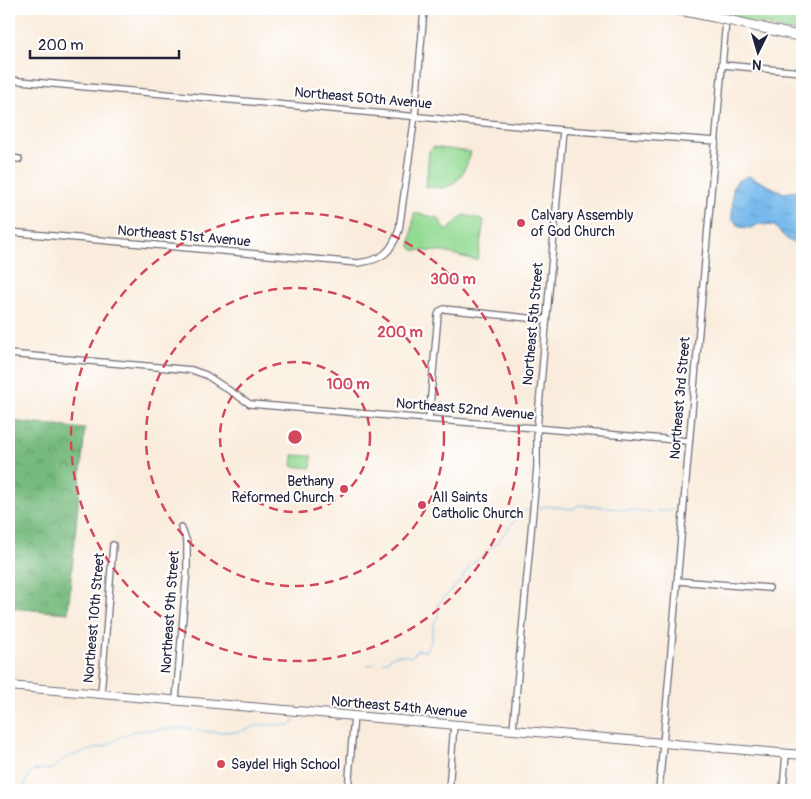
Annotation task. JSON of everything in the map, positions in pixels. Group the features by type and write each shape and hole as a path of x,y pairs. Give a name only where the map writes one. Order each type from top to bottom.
{"highway":[{"path":"675,9 802,37"}],"main road":[{"name":"Northeast 54th Avenue","path":"9,686 802,755"}],"street":[{"name":"Northeast 3rd Street","path":"658,790 727,9"},
{"path":"415,115 424,10"},
{"path":"723,65 802,72"},
{"name":"Northeast 50th Avenue","path":"9,80 415,115 563,130 716,141"},
{"name":"Northeast 51st Avenue","path":"9,232 358,263 379,259 396,240 401,219 415,115"},
{"name":"Northeast 5th Street","path":"513,729 537,468 537,429 563,130"},
{"path":"9,158 19,159"},
{"path":"429,418 438,315 440,311 444,309 546,320"},
{"name":"Northeast 52nd Avenue","path":"9,354 192,370 206,375 250,404 688,441"},
{"name":"Northeast 9th Street","path":"176,700 187,570 187,542 180,527"},
{"name":"Northeast 10th Street","path":"101,694 113,545"},
{"path":"677,581 769,588"},
{"path":"348,790 354,716"},
{"path":"449,790 454,724"},
{"path":"783,790 786,754"}],"green space":[{"path":"732,9 802,12 802,34 731,17"},
{"path":"433,147 471,152 459,178 456,182 446,187 426,187 429,151"},
{"path":"414,213 438,218 447,231 464,215 484,220 478,258 476,260 443,252 413,250 410,247"},
{"path":"9,421 85,429 68,613 9,608"},
{"path":"293,455 312,456 311,468 292,466"}],"water":[{"path":"749,176 784,193 802,190 802,246 787,239 775,226 759,224 751,228 739,227 732,218 733,188 737,181"}],"waterway":[{"path":"538,508 547,506 573,509 579,505 649,512 673,510"},
{"path":"383,662 396,655 410,657 417,650 425,651 431,641 434,624 438,617 438,604 461,580 470,566 497,543 526,510 530,510"},
{"path":"367,666 376,663"},
{"path":"21,790 33,770 52,769 67,757 105,746 135,731 186,728 210,732 238,732 260,725 291,725 295,721"}],"place":[{"name":"Calvary Assembly of God Church","path":"521,223"},
{"name":"Bethany Reformed Church","path":"344,489"},
{"name":"All Saints Catholic Church","path":"422,505"},
{"name":"Saydel High School","path":"221,764"}]}
